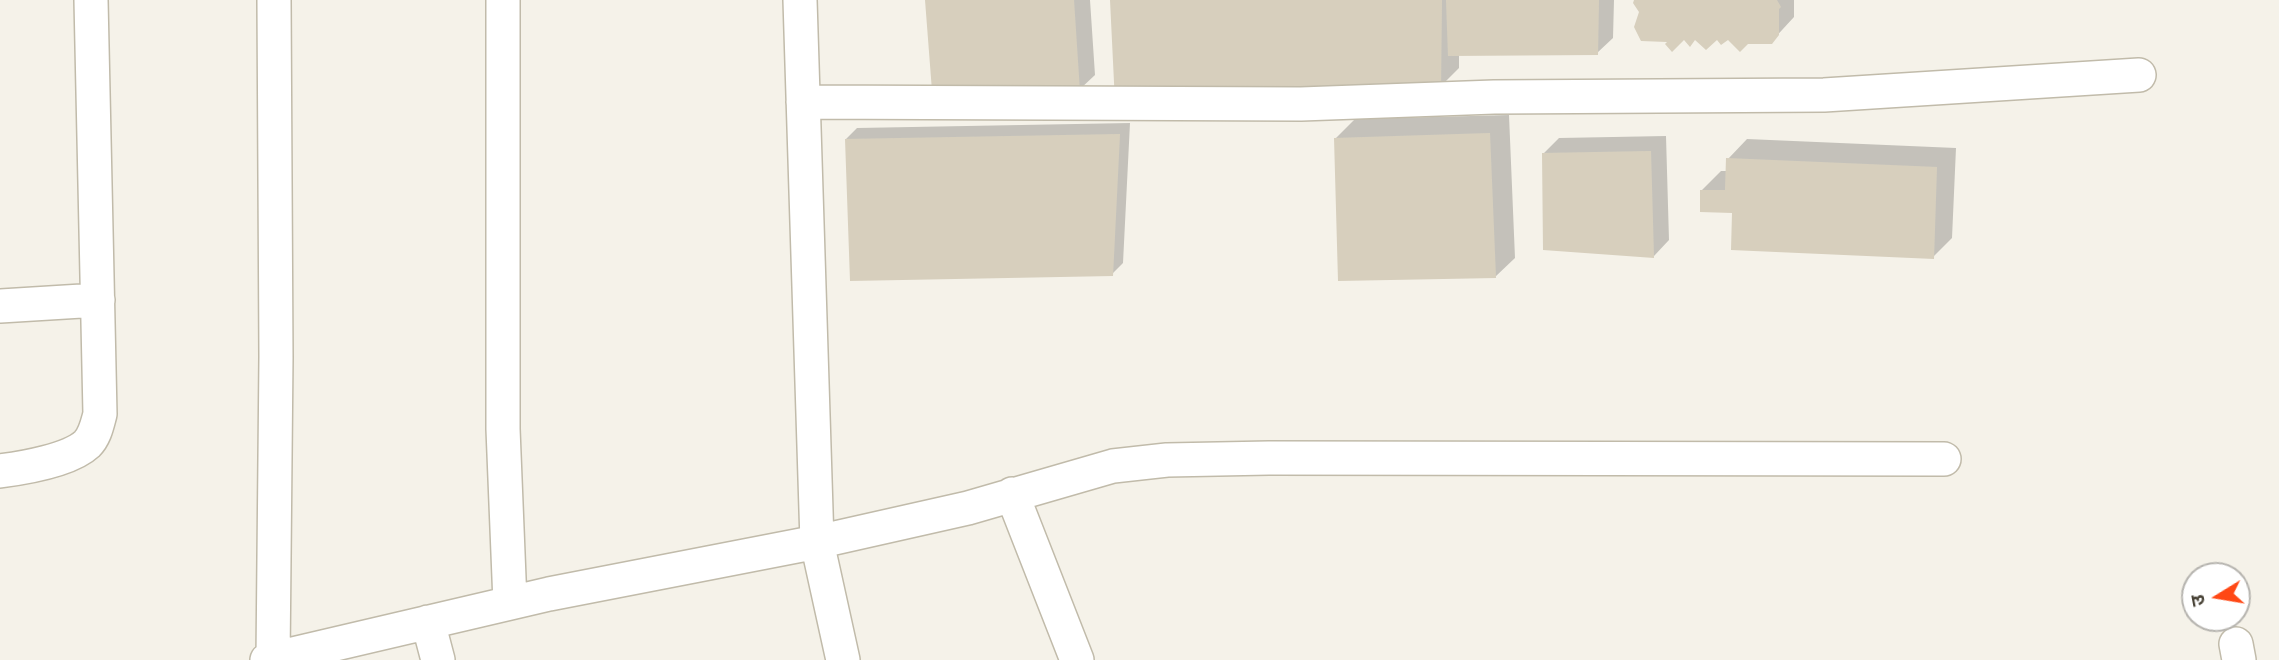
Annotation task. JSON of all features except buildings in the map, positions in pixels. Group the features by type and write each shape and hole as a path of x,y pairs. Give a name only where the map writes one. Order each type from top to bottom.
{"street":[{"path":"0,471 22,468 85,446 95,433 100,414 91,0"},
{"path":"274,0 276,357 270,659 510,603 817,542 968,508 1113,466 1167,460 1944,459"},
{"path":"503,0 503,429 510,603"},
{"path":"800,0 817,542 843,660"},
{"path":"803,102 1301,104 1494,97 1824,95 2139,75"},
{"path":"0,306 98,300"},
{"path":"1012,494 1077,660"},
{"path":"428,622 438,660"}]}
